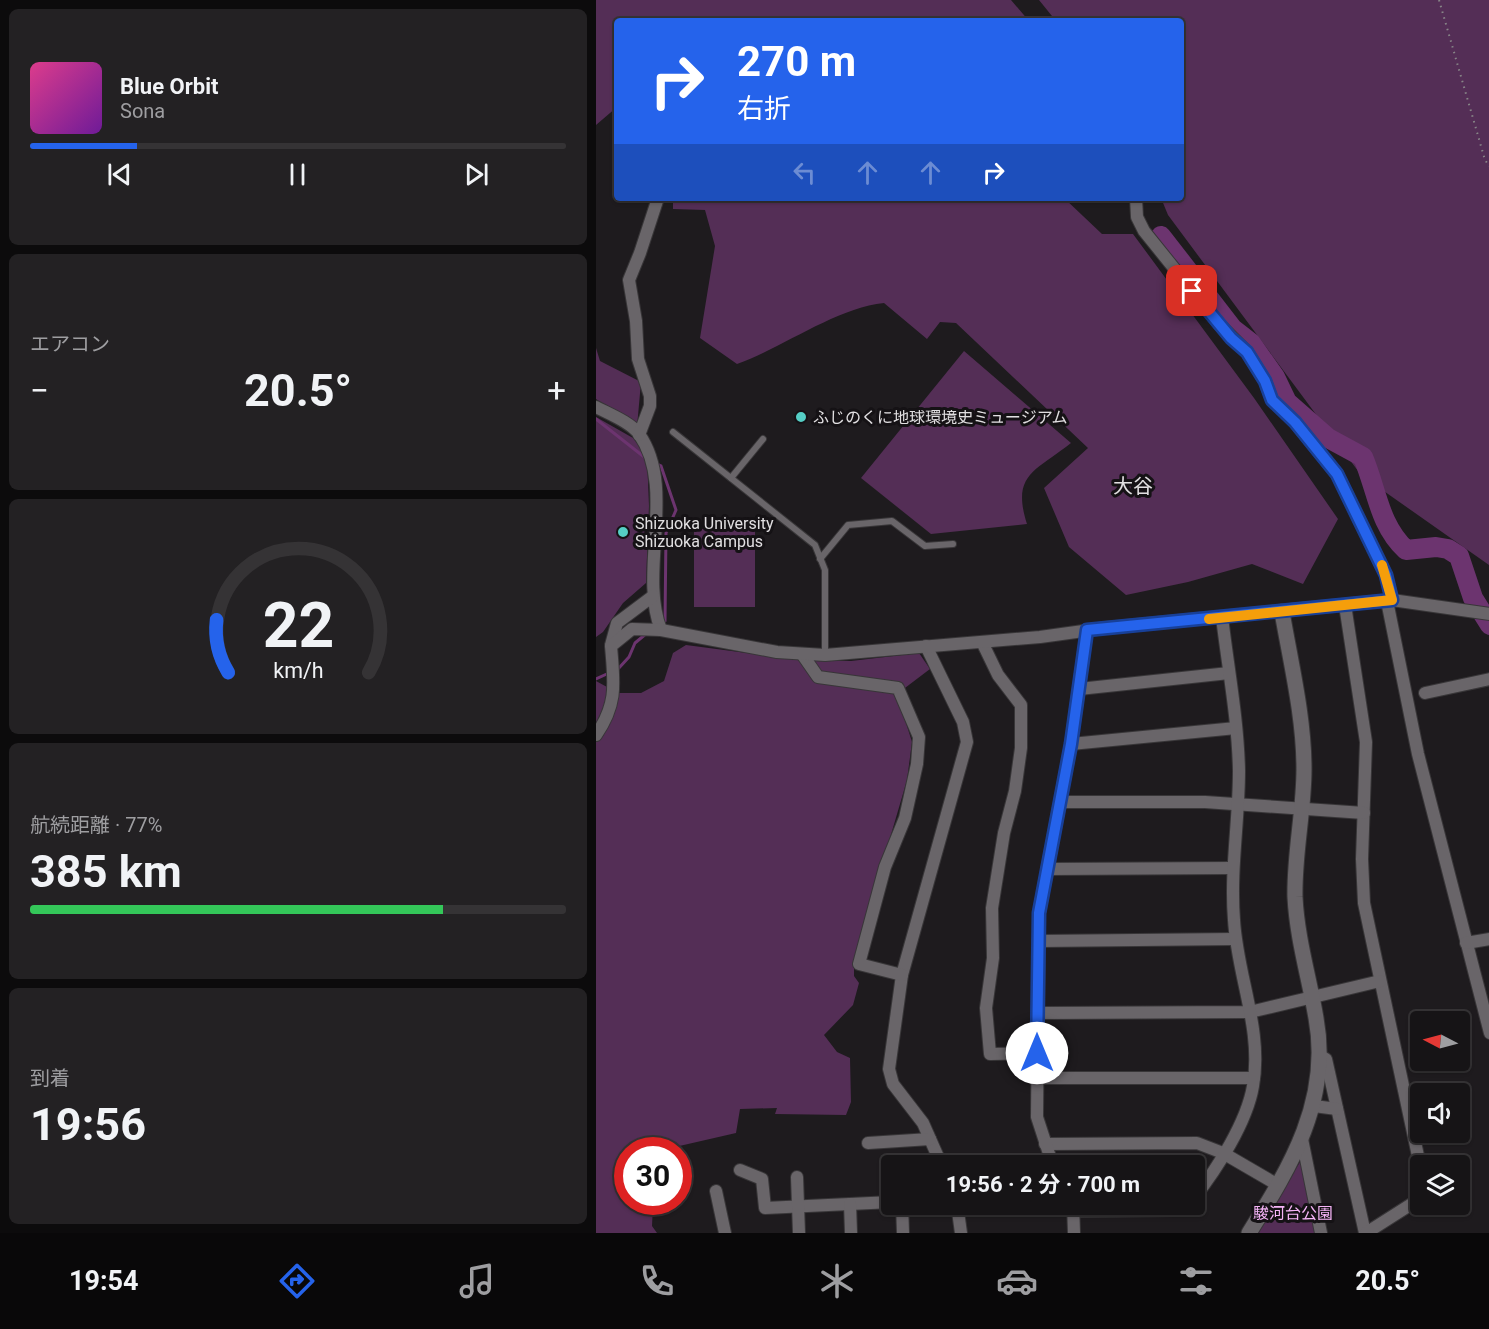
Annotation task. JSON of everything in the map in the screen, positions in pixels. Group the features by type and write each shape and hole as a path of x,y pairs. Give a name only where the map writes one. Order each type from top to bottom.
{"street":[{"path":"639,435 650,406 650,396 638,359 636,321 629,280 657,201"},
{"path":"1136,201 1137,217 1144,231 1219,324 1247,352 1265,381 1272,400 1295,422 1337,474 1386,575 1418,754 1490,1033"},
{"path":"596,407 639,435 655,479 653,596 655,617 661,630"},
{"path":"596,735 609,716 611,706 614,687 611,639 617,623 653,596"},
{"path":"611,646 632,629 661,630 802,654 825,655 982,642 1390,601 1485,613"},
{"path":"1345,605 1366,742 1362,891 1418,1155"},
{"path":"1249,1233 1302,1139 1314,1106 1320,1056 1312,998 1296,923 1295,882 1302,808 1303,742 1283,612"},
{"path":"1205,1181 1242,1121 1250,1101 1254,1078 1250,1012 1235,939 1233,868 1238,803 1236,728 1222,617"},
{"path":"1049,1155 1037,1117 1038,941 1047,869 1071,744 1087,630"},
{"path":"982,642 990,662 1021,705 1018,770 992,908 993,958 986,1008 986,1028 990,1054 1037,1053"},
{"path":"926,646 963,722 967,742 902,975 890,1077 917,1113 937,1155"},
{"path":"802,654 818,677 898,688 919,737 917,764 905,818 885,867 859,964 902,975"},
{"path":"1079,688 1229,673"},
{"path":"1425,693 1490,679"},
{"path":"1071,744 1236,728"},
{"path":"1060,802 1238,803 1364,813"},
{"path":"1047,869 1233,868"},
{"path":"1038,941 1235,939"},
{"path":"1466,943 1490,939"},
{"path":"1037,1013 1250,1012 1380,981"},
{"path":"1320,1056 1326,1059 1366,1233 1410,1205"},
{"path":"1038,1078 1254,1078"},
{"path":"1314,1106 1337,1109"},
{"path":"868,1143 930,1139"},
{"path":"1302,1139 1321,1233"},
{"path":"1045,1144 1197,1143 1223,1153 1278,1185"},
{"path":"740,1170 762,1179 766,1208 881,1203"},
{"path":"797,1177 799,1233"},
{"path":"716,1191 725,1233"},
{"path":"850,1204 851,1233"},
{"path":"902,1215 903,1233"},
{"path":"959,1215 961,1233"},
{"path":"1073,1215 1074,1233"}],"lane":[{"path":"673,432 815,545 825,570 825,655"},
{"path":"731,478 763,440"},
{"path":"820,559 848,525 892,520 925,546 953,544"}],"path":[{"path":"1439,0 1485,160 1490,167"}],"green space":[{"path":"596,0 1011,0 1026,18 614,18 614,110 596,125"},
{"path":"1039,0 1489,0 1489,565 1361,475 1168,215 1162,201 1184,201 1184,18 1054,18"},
{"path":"673,201 1067,201 1102,234 1133,234 1254,398 1338,519 1303,584 1252,564 1188,582 1126,595 1069,547 1044,488 1088,448 956,323 940,322 927,339 884,303 866,306 829,320 737,364 700,338 715,246 705,210 673,209"},
{"path":"596,348 600,361 641,382 637,427 596,399"},
{"path":"964,351 1071,443 1037,468 1025,484 1022,494 1027,524 931,534 861,478"},
{"name":"Shizuoka University Shizuoka Campus","path":"596,417 633,438 647,456 649,506 646,583 623,603 603,632 596,637"},
{"path":"694,529 755,529 755,607 694,607"},
{"path":"686,645 801,660 851,661 919,653 930,669 897,694 912,742 907,780 854,961 854,976 859,983 853,1005 824,1035 837,1052 850,1058 851,1102 846,1115 775,1114 777,1108 740,1109 736,1133 692,1143 692,1137 614,1137 614,1215 653,1215 652,1226 657,1233 596,1233 596,681 618,693 641,693 664,681 673,653"},
{"name":"駿河台公園","path":"1300,1162 1305,1165 1318,1233 1256,1233"}],"waterway":[{"path":"1161,236 1233,329 1251,343 1275,377 1287,402 1328,438 1363,457 1384,518 1390,530 1406,550 1436,547 1448,549 1459,556 1473,598 1490,625"},
{"path":"596,419 648,460"},
{"path":"654,463 661,466 676,510 666,533 665,621 662,623"},
{"path":"618,669 629,657 635,643 647,633"},
{"path":"596,679 609,673"}],"slow traffic":[{"path":"1209,619 1392,600 1382,565"}],"place":[{"name":"ふじのくに地球環境史ミュージアム","path":"801,417"},
{"name":"Shizuoka University Shizuoka Campus","path":"623,532"}],"district":[{"name":"大谷","path":"1133,486"}],"route":[{"path":"1037,1053 1039,913 1071,744 1087,630 1392,600 1386,575 1358,522 1337,474 1295,422 1272,400 1265,381 1247,352 1231,338 1192,291"}]}
